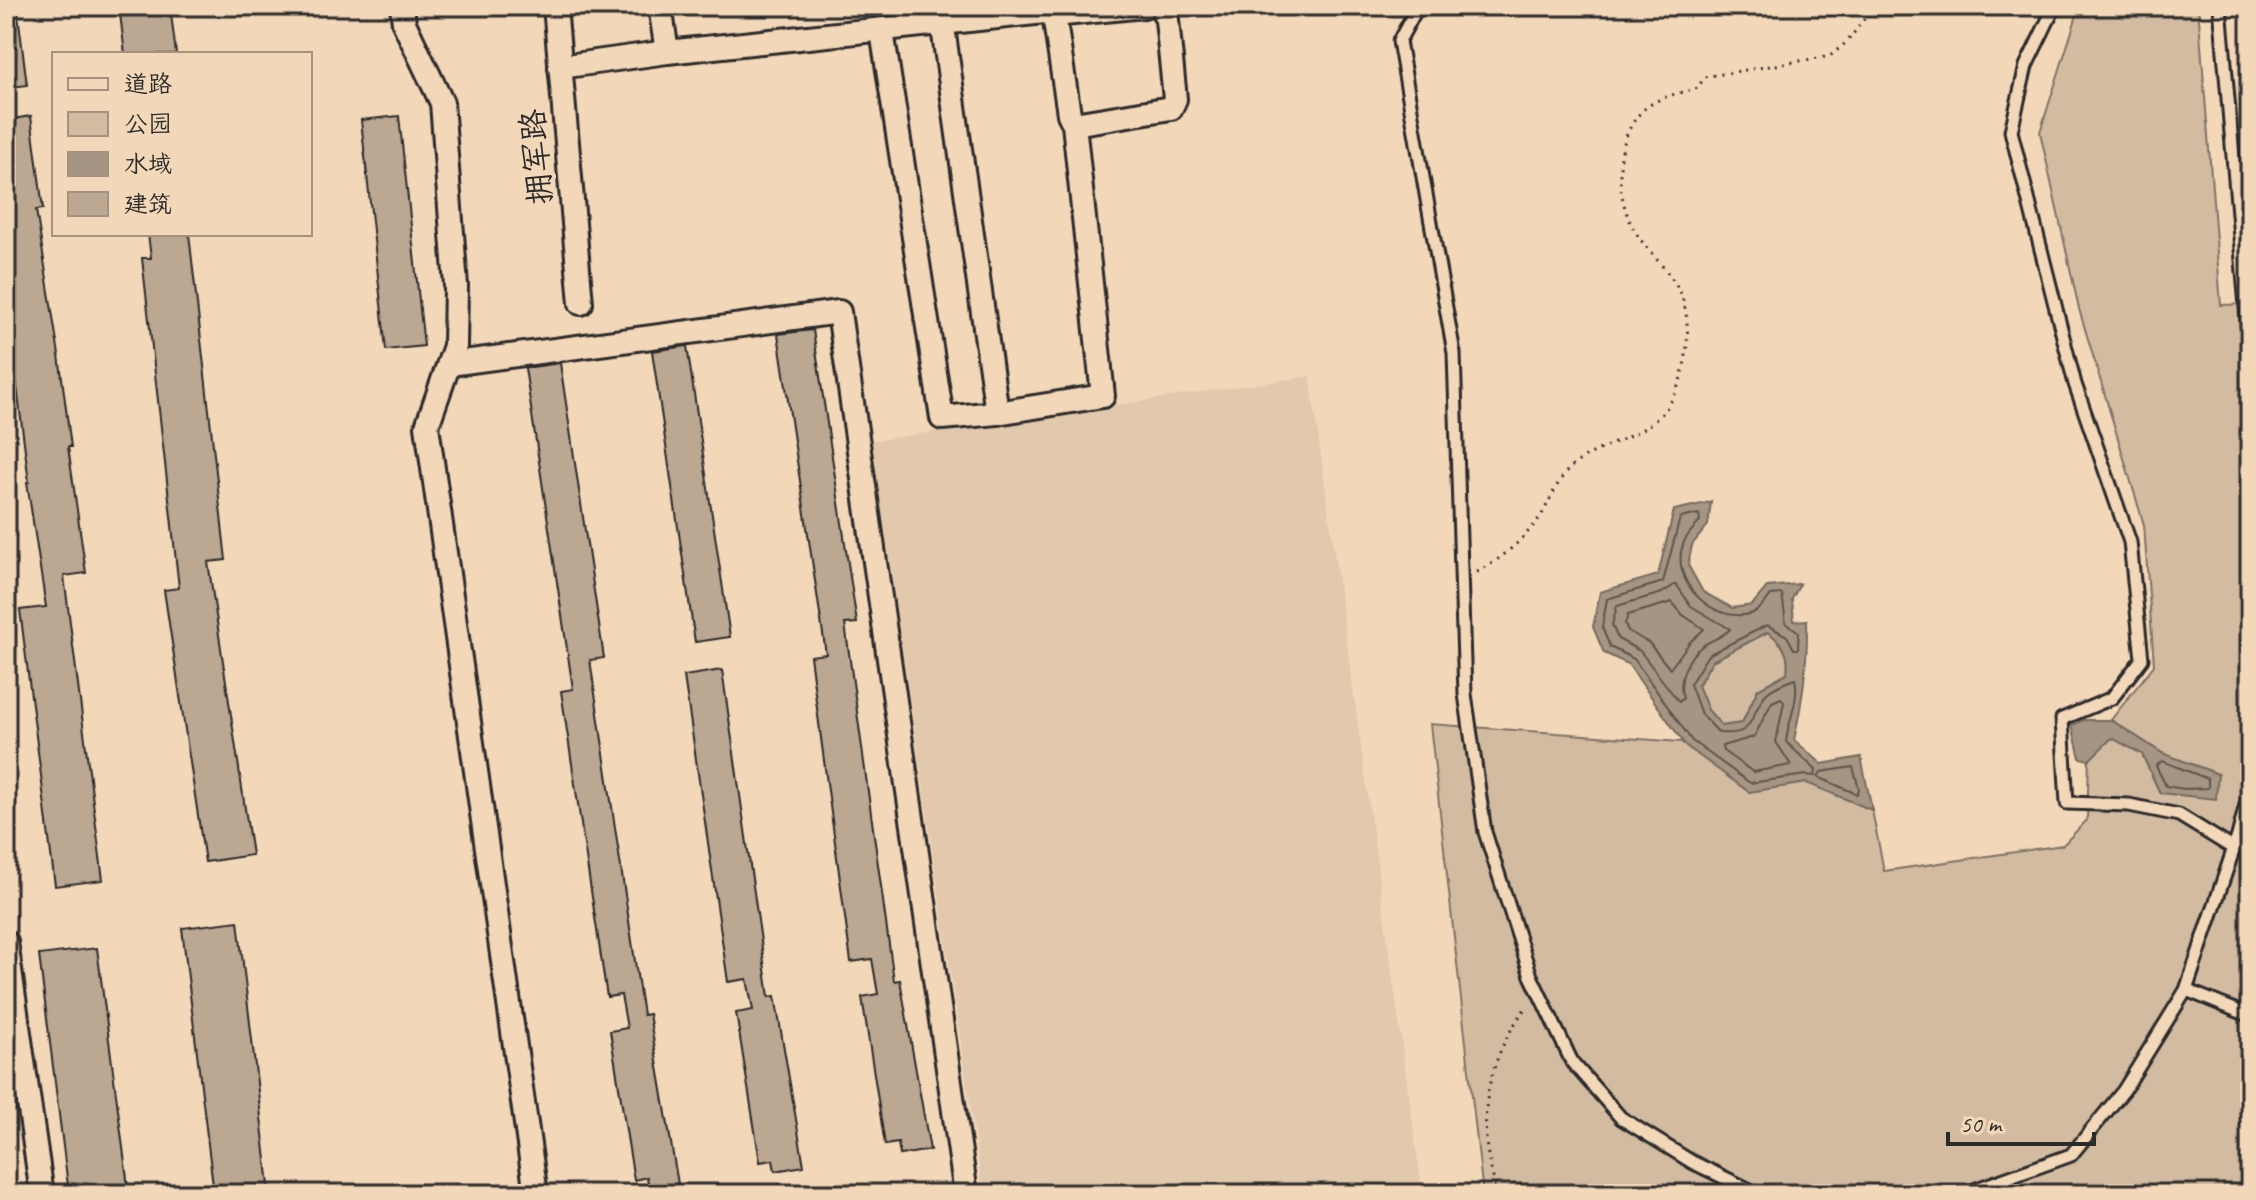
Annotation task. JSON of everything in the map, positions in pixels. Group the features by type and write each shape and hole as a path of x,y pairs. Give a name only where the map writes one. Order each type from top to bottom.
{"street":[{"path":"402,6 404,23 442,103 456,286 455,346 427,426 536,1194"},
{"name":"拥军路","path":"555,6 581,303"},
{"path":"660,6 667,52"},
{"path":"560,67 667,52 882,31 941,14 1045,12 1054,15 1144,6"},
{"path":"1074,124 1171,108 1175,99 1167,20 1161,6"},
{"path":"941,14 997,413"},
{"path":"882,31 942,418 997,413 1103,396 1074,124 1069,114 1054,15"},
{"path":"449,364 839,312 966,1194"},
{"path":"6,942 42,1194"}],"lane":[{"path":"1418,6 1399,41 1454,353 1465,694 1485,832 1531,976 1572,1062 1621,1118 1692,1162 1758,1194"},
{"path":"2055,6 2026,66 2011,131 2075,384 2130,542 2142,659 2112,698 2062,719 2067,803 2129,805 2179,815 2231,847"},
{"path":"2220,6 2234,192 2248,286 2250,353"},
{"path":"1963,1194 2071,1155 2124,1090 2186,990 2238,836 2250,789"},
{"path":"2186,990 2250,1016"}],"path":[{"path":"1459,580 1482,569 1513,546 1539,518 1566,472 1582,458 1642,431 1669,404 1684,369 1686,318 1679,290 1633,229 1622,202 1620,170 1626,137 1642,111 1666,96 1698,88 1704,77 1830,56 1847,42 1874,6"},
{"path":"1497,1194 1486,1138 1488,1091 1498,1054 1516,1021 1539,992"}],"shaded area":[{"path":"1310,376 1422,1190 1393,1194 983,1194 872,441"}],"green space":[{"path":"2076,6 2198,6 2221,305 2250,304 2250,1194 1483,1194 1430,724 1681,742 1749,792 1807,782 1872,810 1884,871 2063,845 2087,820 2089,760 2112,737 2142,754 2160,793 2218,774 2162,753 2111,720 2154,665 2144,525 2079,309 2040,132 2077,15"},
{"path":"1768,632 1784,650 1787,673 1758,689 1742,723 1722,726 1708,710 1698,686 1712,661"}],"water":[{"path":"1711,502 1708,525 1692,545 1688,565 1703,592 1732,608 1752,605 1767,587 1800,584 1792,599 1794,621 1807,620 1807,651 1794,740 1822,764 1861,757 1872,810 1807,783 1749,792 1686,746 1628,664 1604,653 1593,627 1600,592 1658,575 1674,510","holes":["1768,632 1786,655 1787,673 1758,689 1742,723 1722,726 1708,710 1698,685 1712,661"]},
{"path":"2084,720 2111,720 2162,753 2218,774 2216,799 2160,793 2142,754 2112,738 2089,760 2080,758 2072,725"}],"building":[{"path":"6,6 17,6 27,85 6,88"},
{"path":"119,6 170,6 176,52 125,52"},
{"path":"31,116 43,209 36,210 59,355 86,573 64,576 103,880 55,886 20,610 46,607 27,482 6,300 6,120"},
{"path":"399,116 424,346 386,350 361,120"},
{"path":"148,236 189,236 226,560 208,562 252,855 205,862 164,590 179,588 142,258 151,258"},
{"path":"813,330 857,623 845,624 894,981 900,980 930,1150 900,1155 898,1143 885,1145 862,997 878,994 872,959 851,962 810,656 826,654 778,334"},
{"path":"687,346 730,637 695,642 652,351"},
{"path":"560,363 604,658 590,660 643,1015 649,1014 678,1184 649,1189 647,1177 634,1180 610,1031 627,1028 621,995 607,997 561,691 573,689 525,368"},
{"path":"722,670 769,997 775,996 804,1166 775,1171 773,1160 760,1162 736,1013 753,1010 747,979 728,982 684,676"},
{"path":"238,921 270,1194 214,1194 182,928"},
{"path":"97,948 129,1194 69,1194 39,955"}]}
